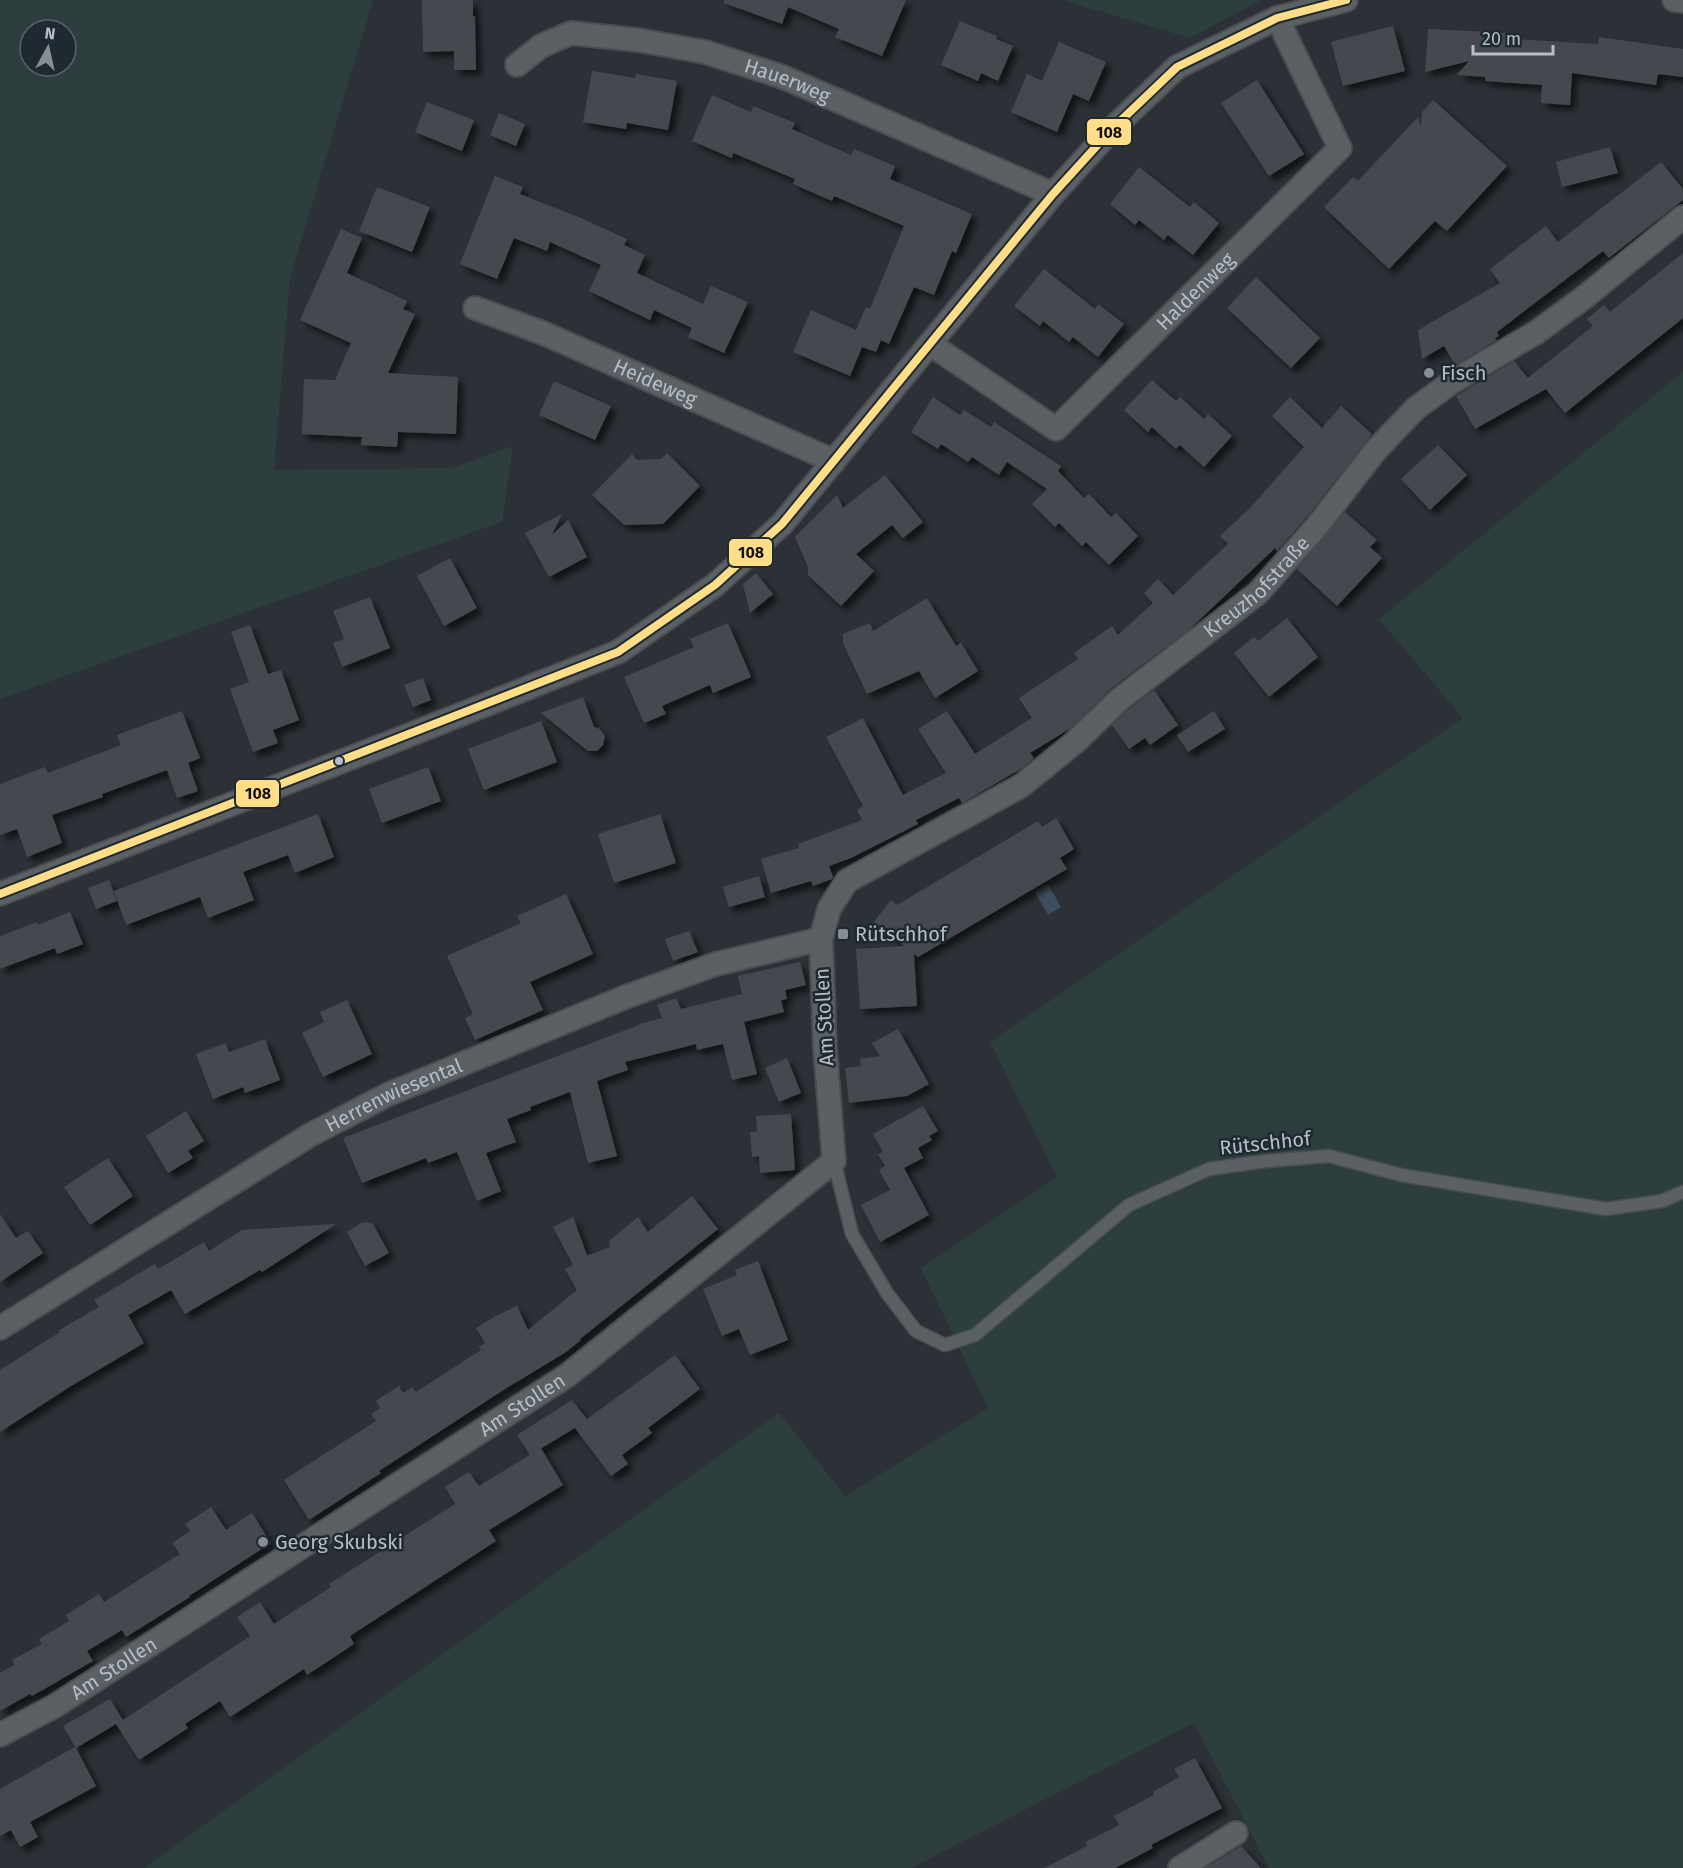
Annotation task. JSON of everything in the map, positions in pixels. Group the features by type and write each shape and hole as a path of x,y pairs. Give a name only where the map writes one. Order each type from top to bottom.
{"street":[{"path":"0,894 384,745 618,651 715,585 782,524 1053,194 1113,128 1177,67 1277,18 1346,0"},
{"path":"1674,0 1683,1"},
{"name":"Haldenweg","path":"930,344 1056,429 1340,148 1277,18"},
{"name":"Hauerweg","path":"517,65 541,46 571,33 638,40 705,52 783,77 1053,194"},
{"name":"Kreuzhofstraße","path":"821,939 829,909 847,881 1021,786 1074,743 1120,699 1258,593 1317,526 1376,450 1416,408 1452,382 1537,332 1586,296 1683,217"},
{"name":"Heideweg","path":"475,308 543,333 834,461"},
{"name":"Am Stollen","path":"0,1735 55,1706 568,1375 834,1161 825,1049 821,939"},
{"name":"Herrenwiesental","path":"0,1328 310,1135 389,1094 628,996 716,964 821,939"},
{"path":"1180,1868 1236,1833"}],"lane":[{"name":"Rütschhof","path":"834,1161 852,1234 881,1283 916,1331 945,1345 975,1335 1129,1205 1209,1169 1266,1161 1329,1156 1401,1175 1606,1209 1662,1201 1683,1192"}],"shaded area":[{"path":"0,0 373,0 290,278 274,470 451,468 513,446 502,522 0,699"},
{"path":"1062,0 1261,0 1190,38"},
{"path":"1683,372 1683,1868 1269,1868 1194,1723 911,1868 144,1868 779,1413 845,1496 988,1408 921,1268 1057,1177 990,1042 1463,718 1379,619"}],"water":[{"path":"1048,884 1061,907 1048,915 1035,892"}],"building":[{"path":"422,0 473,0 476,70 454,70 454,51 423,52"},
{"path":"724,0 906,0 882,56 835,37 839,29 788,7 782,24 724,3"},
{"path":"960,21 997,36 996,39 1013,46 998,81 981,73 978,81 941,65"},
{"path":"1393,26 1405,71 1343,86 1331,42"},
{"path":"1428,29 1513,33 1513,39 1598,44 1599,37 1683,49 1683,77 1658,74 1656,85 1572,73 1570,105 1541,103 1542,85 1485,81 1485,77 1457,75 1469,61 1425,72"},
{"path":"1059,42 1106,62 1089,101 1073,94 1057,132 1011,112 1027,74 1042,81"},
{"path":"592,71 635,78 636,74 677,81 668,130 627,123 626,129 583,122"},
{"path":"1257,80 1304,154 1269,176 1221,103"},
{"path":"712,95 751,112 753,106 795,123 792,129 851,155 854,149 895,166 890,179 972,214 956,253 952,251 934,295 914,287 889,344 881,340 876,352 862,347 850,376 793,352 811,310 856,330 866,307 870,309 904,226 834,196 832,201 793,184 795,179 733,153 732,158 692,141"},
{"path":"1433,100 1507,166 1447,231 1435,221 1389,269 1324,207 1353,177 1358,181 1418,117 1421,126 1422,112"},
{"path":"427,102 474,120 462,151 415,132"},
{"path":"499,113 525,124 516,146 490,135"},
{"path":"1610,147 1618,173 1562,187 1556,162"},
{"path":"1661,162 1683,189 1683,200 1609,258 1603,251 1497,332 1499,336 1495,338 1497,340 1455,365 1444,346 1422,359 1418,330 1500,283 1490,269 1546,226 1558,242"},
{"path":"1139,167 1190,207 1194,202 1219,223 1193,255 1168,235 1164,240 1139,220 1135,225 1110,204"},
{"path":"495,176 523,187 520,194 627,239 624,245 645,255 637,273 703,304 711,286 748,302 724,353 688,337 692,328 654,310 650,320 589,291 601,265 550,242 547,251 514,238 497,279 460,264"},
{"path":"377,187 430,207 412,252 359,231"},
{"path":"341,229 362,238 347,273 407,301 403,309 415,314 388,373 458,377 456,434 398,432 397,447 361,445 362,437 302,434 304,379 335,380 351,343 300,320"},
{"path":"1683,253 1683,318 1565,413 1546,389 1475,429 1456,396 1514,361 1528,378 1593,326 1587,319 1604,305 1610,312"},
{"path":"1044,269 1095,309 1098,304 1124,324 1098,357 1073,337 1069,342 1043,321 1040,326 1014,306"},
{"path":"1256,277 1320,338 1291,368 1227,308"},
{"path":"1152,380 1176,401 1180,397 1204,419 1208,414 1232,436 1204,467 1180,445 1176,449 1152,427 1148,432 1124,410"},
{"path":"554,381 611,406 595,440 539,415"},
{"path":"933,397 960,415 964,410 991,427 994,422 1061,466 1058,471 1084,498 1089,494 1111,517 1116,513 1138,536 1109,565 1086,542 1082,546 1059,523 1055,527 1032,504 1047,489 1007,462 999,475 972,457 968,462 941,444 938,449 911,432"},
{"path":"1290,397 1322,428 1341,406 1372,434 1307,517 1277,551 1275,548 1190,629 1112,688 1071,728 1030,753 1034,758 1021,769 962,803 959,798 916,820 918,824 851,858 829,866 832,879 813,886 811,881 771,893 761,859 799,848 798,844 862,820 857,810 863,806 826,737 863,718 903,795 946,773 918,729 947,711 975,754 1032,718 1019,698 1078,659 1074,653 1112,626 1118,635 1153,603 1144,593 1158,579 1173,595 1228,544 1220,536 1250,508 1304,447 1272,416"},
{"path":"1438,445 1467,475 1430,510 1401,479"},
{"path":"667,453 700,486 663,524 624,525 592,495 632,454 637,460 661,459"},
{"path":"885,475 923,522 903,538 892,525 856,554 874,571 841,606 808,575 808,567 795,537 837,495 843,508"},
{"path":"1345,512 1377,540 1370,547 1382,558 1337,606 1297,569"},
{"path":"562,514 552,535 568,520 587,557 549,577 525,533"},
{"path":"450,558 477,608 444,626 417,576"},
{"path":"756,573 773,594 750,613 743,584"},
{"path":"370,597 390,648 342,667 333,643 344,639 333,611"},
{"path":"927,598 956,646 961,643 978,671 935,698 919,671 867,694 843,643 843,634 870,623 873,631"},
{"path":"1287,618 1318,657 1269,697 1234,653 1254,637 1258,641"},
{"path":"728,623 751,677 713,693 710,685 662,706 666,714 644,723 624,677 694,647 690,639"},
{"path":"250,625 268,674 281,670 299,720 273,730 278,743 253,752 230,689 249,682 231,632"},
{"path":"423,678 431,700 413,707 404,685"},
{"path":"1154,690 1178,725 1150,745 1145,738 1129,749 1112,725"},
{"path":"583,697 594,727 600,729 605,736 603,745 597,751 588,751 541,713"},
{"path":"182,711 200,758 188,763 198,791 177,798 167,770 102,794 103,797 52,815 62,843 27,857 17,829 0,835 0,784 45,767 48,773 121,745 117,735"},
{"path":"1214,711 1225,729 1188,752 1177,735"},
{"path":"541,721 557,762 484,790 468,749"},
{"path":"428,767 441,801 382,823 369,789"},
{"path":"318,814 334,857 295,873 288,855 243,872 254,900 208,918 200,897 126,925 114,891"},
{"path":"660,814 676,863 614,883 598,834"},
{"path":"1056,818 1074,849 1060,858 1067,869 918,957 914,954 917,1006 860,1009 856,949 904,946 874,922 891,900 897,905 1038,821 1042,827"},
{"path":"759,876 765,897 729,907 723,887"},
{"path":"109,880 117,901 96,909 88,888"},
{"path":"566,894 593,954 530,982 543,1010 475,1040 465,1018 473,1014 447,956 521,923 517,916"},
{"path":"70,912 83,944 57,954 55,948 0,969 0,936 37,922 38,925"},
{"path":"689,931 698,952 673,961 665,939"},
{"path":"800,962 806,985 785,990 787,999 781,1000 784,1012 744,1022 757,1074 732,1080 723,1044 697,1050 696,1044 625,1062 628,1070 597,1081 617,1156 588,1163 570,1092 530,1107 531,1110 507,1119 516,1142 486,1153 501,1191 477,1201 457,1152 428,1163 426,1158 362,1183 343,1138 639,1024 662,1018 657,1005 676,998 681,1009 742,994 738,976"},
{"path":"347,1000 372,1054 323,1077 302,1033 324,1022 320,1012"},
{"path":"898,1029 929,1084 907,1096 849,1103 845,1068 861,1066 860,1059 880,1056 872,1043"},
{"path":"265,1039 280,1080 245,1093 243,1087 213,1099 196,1054 226,1043 229,1052"},
{"path":"787,1058 801,1093 779,1102 765,1068"},
{"path":"923,1106 938,1131 929,1136 932,1140 918,1148 923,1158 904,1168 929,1215 880,1242 861,1205 890,1190 879,1170 885,1166 878,1154 883,1152 873,1134"},
{"path":"186,1111 204,1141 188,1151 193,1158 168,1173 146,1136"},
{"path":"791,1114 795,1170 760,1173 759,1156 752,1157 750,1132 757,1132 756,1116"},
{"path":"108,1158 133,1196 90,1225 64,1187"},
{"path":"692,1196 718,1229 566,1352 379,1471 381,1473 309,1520 284,1480 376,1421 371,1414 380,1408 376,1401 399,1386 403,1393 412,1387 416,1392 481,1350 479,1347 485,1343 476,1328 496,1316 517,1306 528,1330 577,1290 565,1269 573,1265 553,1227 573,1217 587,1255 592,1254 610,1247 609,1241 638,1217 648,1232"},
{"path":"0,1214 16,1238 28,1231 43,1253 0,1282"},
{"path":"366,1222 373,1224 389,1253 365,1266 347,1232"},
{"path":"336,1224 262,1272 260,1270 185,1314 171,1290 128,1315 144,1343 71,1386 0,1432 0,1370 60,1332 59,1330 99,1307 94,1300 155,1264 158,1269 204,1242 209,1251 242,1230"},
{"path":"758,1261 788,1340 750,1355 739,1329 722,1336 703,1289 737,1275 735,1270"},
{"path":"675,1355 700,1389 648,1428 652,1433 622,1455 628,1464 611,1476 575,1428 530,1455 517,1435 572,1400 587,1419"},
{"path":"541,1448 563,1485 489,1530 496,1541 350,1636 354,1644 307,1675 304,1669 230,1717 220,1701 185,1724 188,1728 139,1760 116,1724 76,1748 96,1786 30,1822 38,1837 20,1847 11,1830 0,1836 0,1789 75,1747 63,1726 110,1699 123,1720 250,1636 237,1617 260,1602 274,1624 331,1587 329,1584 455,1504 445,1487 469,1472 479,1486"},
{"path":"211,1507 226,1530 252,1513 271,1543 126,1637 122,1630 87,1651 93,1661 32,1696 30,1694 0,1711 0,1673 14,1665 12,1660 42,1644 39,1639 69,1621 66,1615 99,1594 104,1602 180,1554 172,1543 190,1531 185,1524"},
{"path":"1195,1758 1222,1808 1151,1845 1153,1848 1115,1868 1044,1868 1087,1846 1086,1842 1119,1825 1114,1816 1154,1795 1153,1792 1179,1777 1174,1769"},
{"path":"1241,1846 1261,1868 1205,1868"}],"transit line":[{"name":"108","path":"0,894 618,652 715,585 782,524 1053,194 1113,128 1177,67 1277,18 1346,0"}],"place":[{"name":"Fisch","path":"1429,373"},
{"name":"Rütschhof","path":"843,934"},
{"name":"Georg Skubski","path":"263,1542"}]}
